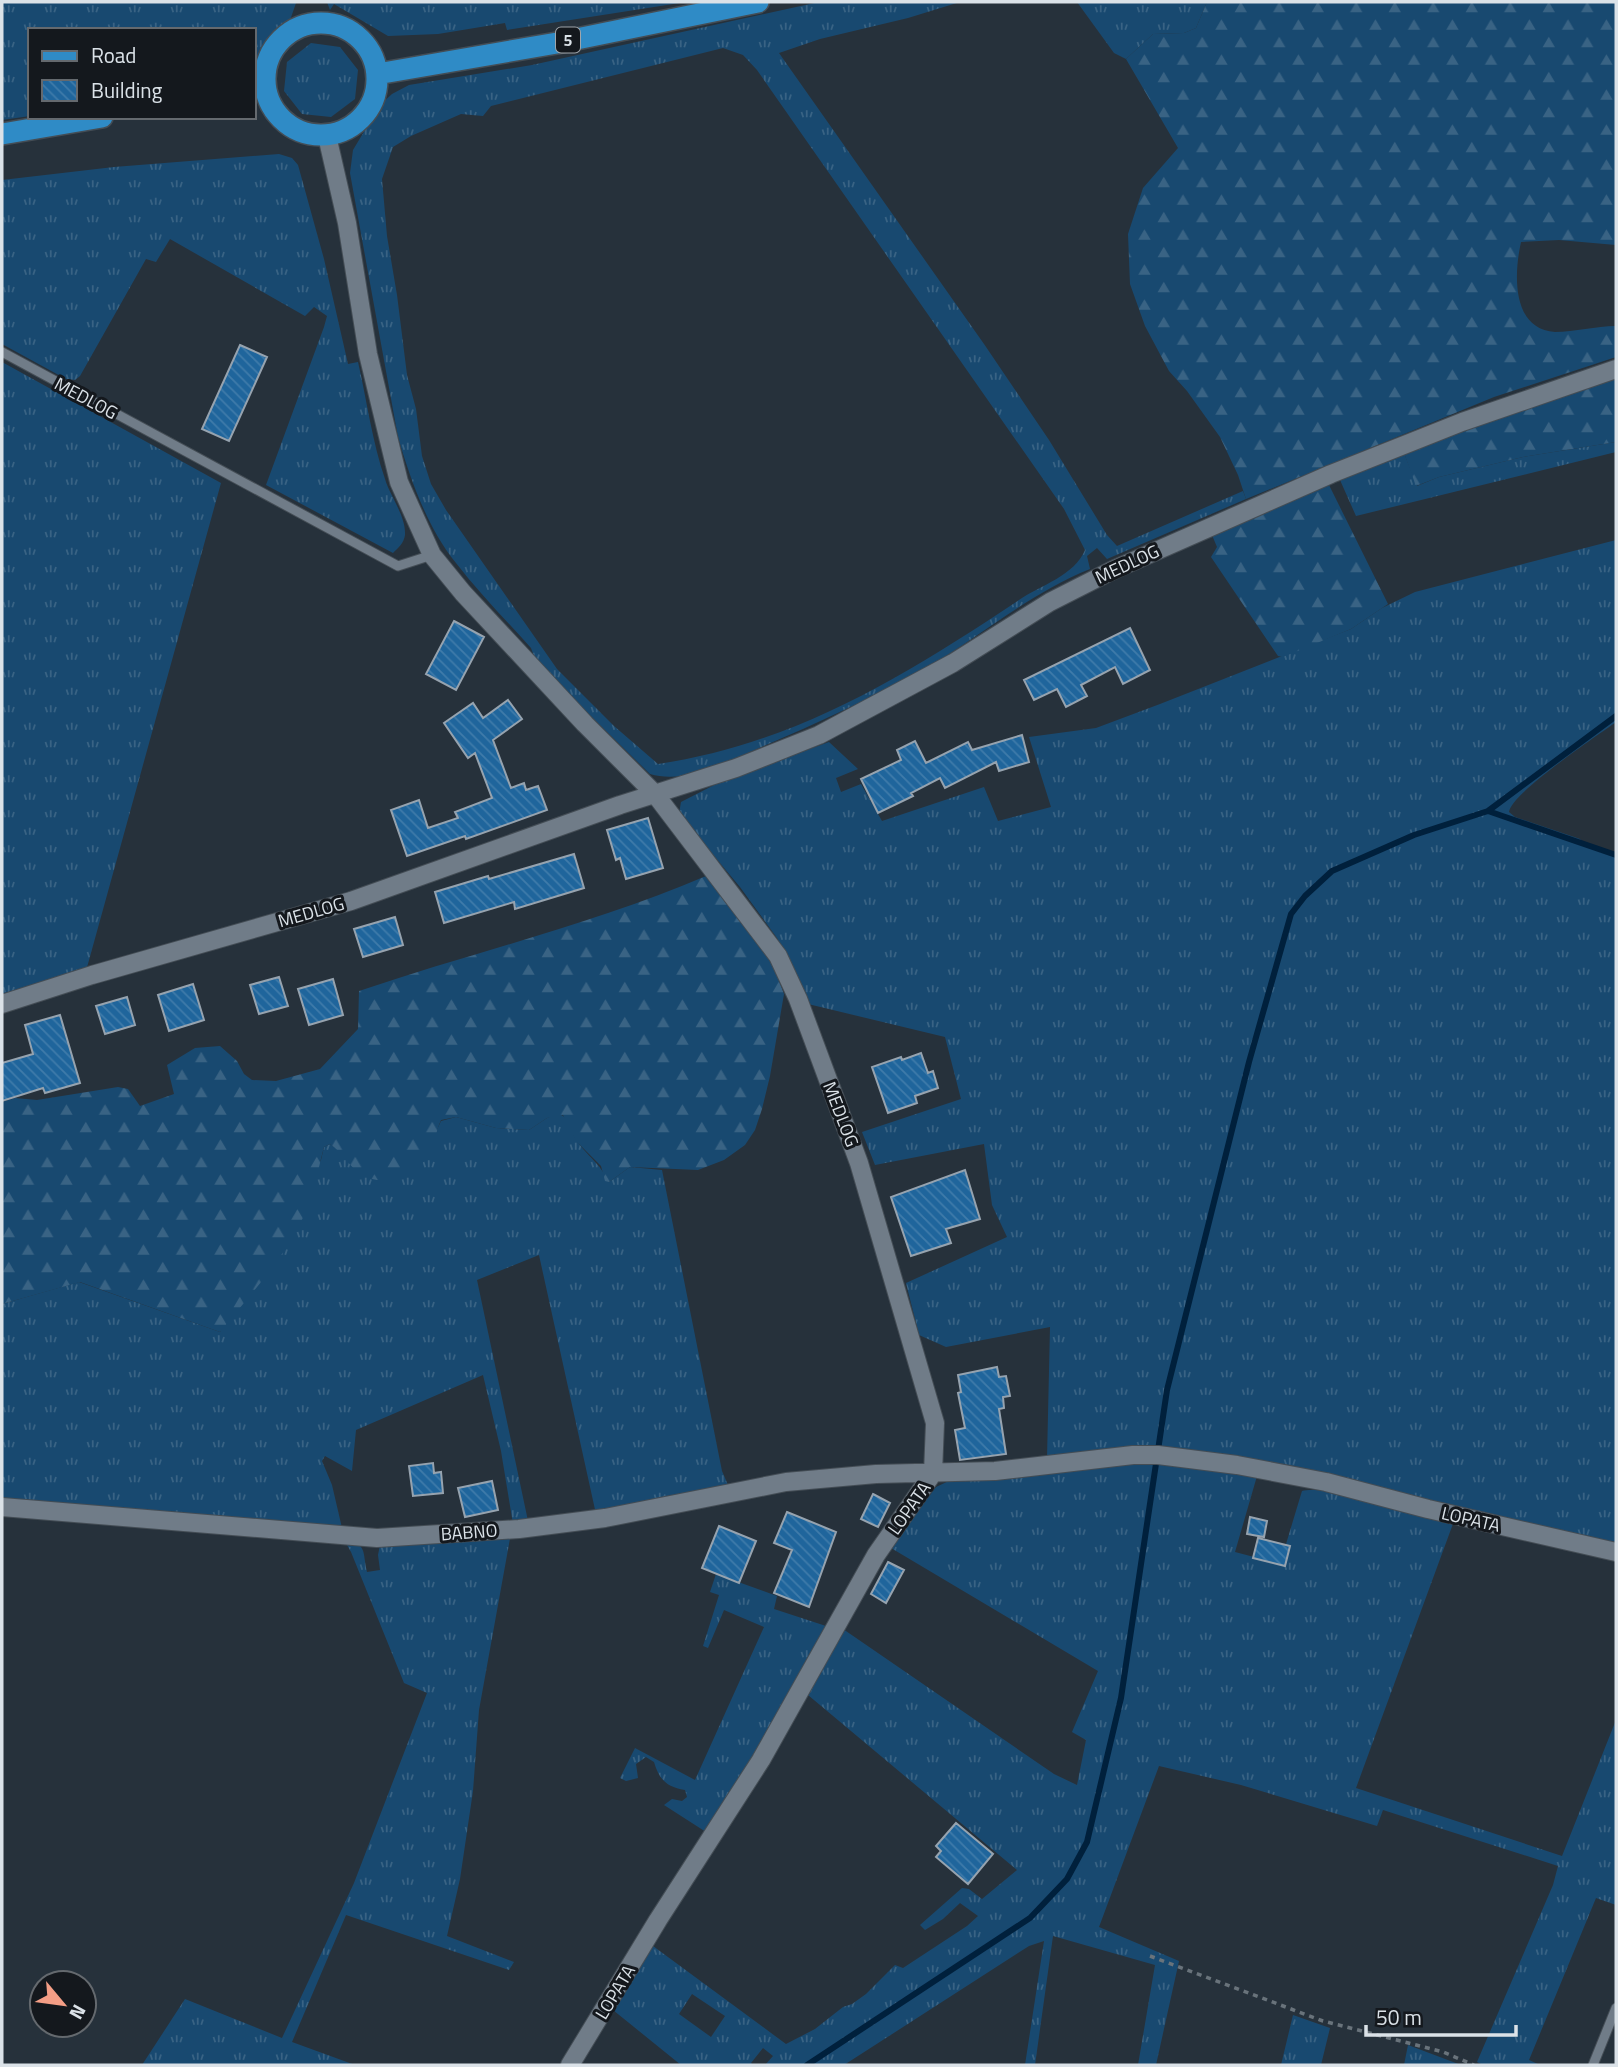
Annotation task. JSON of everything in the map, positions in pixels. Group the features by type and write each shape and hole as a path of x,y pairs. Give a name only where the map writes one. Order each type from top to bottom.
{"main road":[{"name":"5","path":"377,74 557,43 758,2"},
{"path":"324,23 348,30 362,41 372,55 377,74 375,94 366,113 355,124 327,136 299,131 284,122 260,90 272,52 288,34 300,27 324,23"},
{"path":"2,134 90,119"}],"street":[{"path":"327,136 347,223 368,354 399,482 432,555 463,593 584,724 655,794"},
{"name":"MEDLOG","path":"2,1004 92,975 351,901 620,805 736,768 818,735 953,663 1050,601 1112,570 1331,474 1462,422 1616,369"},
{"name":"MEDLOG","path":"655,794 778,956 798,999 859,1163 915,1349 935,1423 933,1474"},
{"name":"LOPATA","path":"570,2065 658,1920 761,1760 876,1555 933,1474 995,1471 1133,1455 1182,1457 1326,1482 1441,1512 1616,1552"},
{"name":"BABNO","path":"2,1507 377,1538 519,1528 605,1518 786,1482 876,1474 933,1474"}],"lane":[{"name":"MEDLOG","path":"2,352 398,566 432,555"},
{"path":"1593,2065 1616,2008"}],"path":[{"path":"1150,1956 1323,2021 1443,2052 1474,2065"}],"green space":[{"path":"2,2 296,2 288,26 256,63 256,28 28,28 28,116 2,120"},
{"path":"327,2 686,2 507,30 505,23 438,34 388,36 334,4 330,10"},
{"path":"819,2 960,2 908,18 820,39 779,53 984,344 1049,440 1107,535 1117,546 1243,491 1246,499 1107,559 1097,548 1087,556 1090,569 1026,602 926,668 818,722 702,771 676,776 650,774 560,686 534,656 531,648 456,563 428,519 414,487 398,437 350,173 353,150 380,105 392,94 409,85 532,65","holes":["723,48 743,55 757,70 1064,509 1085,550 1073,567 1056,579 891,680 847,703 756,740 708,754 658,764 614,726 557,669 446,510 431,484 422,456 416,409 407,375 387,236 382,179 393,147 461,114 483,116 491,106"]},
{"path":"1077,2 1207,2 1196,28 1184,33 1153,34 1126,59 1114,53"},
{"path":"1207,2 1616,2 1616,245 1559,240 1521,242 1517,283 1523,310 1530,321 1541,329 1555,332 1616,326 1616,357 1494,397 1246,499 1220,437 1169,371 1145,326 1130,284 1128,234 1143,188 1178,148 1126,59 1153,34 1184,33 1196,28"},
{"path":"311,43 340,47 358,70 355,99 331,117 302,114 284,91 287,62"},
{"path":"279,154 292,158 298,165 324,259 348,364 358,362 380,465 405,528 403,540 393,553 266,485 327,316 314,307 305,316 170,239 156,262 146,259 80,376 75,380 66,379 2,344 2,180 114,167"},
{"path":"2,362 221,483 86,971 2,998"},
{"path":"1616,375 1616,442 1523,457 1439,477 1416,486 1404,453 1525,404"},
{"path":"1616,442 1616,452 1356,516 1340,480 1404,453 1417,486 1439,477 1523,457"},
{"path":"1329,485 1388,604 1351,629 1283,657 1278,656 1211,557 1217,547 1212,535"},
{"path":"1616,540 1616,722 1539,779 1513,803 1509,812 1515,817 1580,839 1586,847 1616,853 1616,1544 1230,1455 1171,1451 1147,1446 1091,1451 1047,1459 1050,1327 946,1347 919,1335 906,1283 1007,1237 992,1205 984,1144 875,1165 862,1132 961,1099 945,1037 808,1004 777,938 740,887 679,814 681,802 720,782 829,742 858,769 836,778 841,792 861,784 882,821 984,787 998,821 1051,807 1029,737 1096,728 1160,704 1351,629 1382,608 1415,592"},
{"path":"706,876 767,949 784,994 770,1076 755,1130 745,1145 724,1160 698,1170 630,1167 609,1182 605,1181 601,1166 576,1141 563,1115 547,1118 529,1130 496,1128 456,1117 441,1120 428,1156 415,1170 397,1178 369,1178 356,1171 330,1144 324,1147 314,1187 292,1239 220,1332 80,1282 2,1304 2,1102 15,1098 37,1100 118,1087 128,1089 140,1106 174,1094 167,1065 195,1048 220,1046 252,1080 276,1081 320,1069 358,1029 359,991 621,909"},
{"path":"558,1114 568,1121 577,1141 609,1182 630,1167 662,1170 722,1471 728,1485 596,1514 539,1255 477,1280 528,1521 513,1524 501,1451 483,1375 356,1430 352,1471 325,1456 322,1461 332,1485 342,1528 2,1502 2,1304 79,1282 220,1332 321,1160 324,1147 330,1144 342,1152 351,1165 435,1134 441,1121 456,1117 496,1128 529,1130"},
{"path":"1152,1460 1257,1476 1235,1552 1280,1564 1302,1491 1353,1495 1454,1521 1356,1788 1562,1856 1616,1720 1616,1905 1596,1898 1529,2060 1540,2065 1483,2065 1477,2062 1553,1885 1558,1866 1383,1810 1377,1826 1241,1785 1159,1766 1099,1927 1179,1961 1156,2065 1138,2065 1155,1965 1053,1936 1035,2065 1025,2065 1044,1941 1029,1946 844,2065 765,2065 773,2056 763,2048 751,2063 753,2065 681,2065 613,2010 653,1946 786,2044 815,2029 843,2007 866,1994 895,1965 903,1968 967,1926 978,1916 960,1903 943,1919 925,1930 920,1925 962,1888 969,1889 982,1899 1017,1870 808,1695 843,1629 1054,1774 1077,1785 1086,1740 1072,1732 1098,1671 891,1548 936,1487 951,1480","holes":["692,1994 725,2016 711,2037 679,2014"]},
{"path":"511,1533 479,1710 473,1791 460,1879 447,1936 514,1962 509,1970 346,1915 292,2042 355,2065 142,2065 185,1999 282,2038 354,1883 427,1693 404,1683 343,1538 357,1543 363,1549 367,1572 380,1570 380,1545"},
{"path":"716,1574 777,1596 774,1609 826,1626 742,1777 706,1832 664,1805 672,1799 682,1801 687,1797 685,1790 664,1781 654,1762 646,1757 636,1764 638,1778 626,1781 620,1778 635,1748 695,1780 764,1627 724,1610 708,1648 703,1646 719,1595 710,1592"},
{"path":"1293,2015 1330,2028 1321,2065 1281,2065"},
{"path":"1408,2045 1461,2065 1404,2065"}],"building":[{"path":"240,345 267,357 229,441 202,429"},
{"path":"454,621 484,637 456,690 426,674"},
{"path":"1130,628 1150,670 1123,684 1115,667 1081,685 1087,696 1066,707 1057,689 1034,700 1024,680"},
{"path":"508,700 522,719 493,740 511,788 524,783 526,790 538,786 547,810 466,839 465,836 407,856 391,810 419,800 428,828 458,818 455,812 492,798 475,753 468,758 444,723 473,703 483,718"},
{"path":"1022,735 1029,762 999,771 996,762 945,788 940,778 911,793 913,796 878,813 861,779 901,760 897,750 915,741 926,763 968,742 972,750"},
{"path":"648,818 663,868 626,879 620,858 616,860 607,830"},
{"path":"574,854 584,888 515,909 514,902 444,923 435,892"},
{"path":"395,917 403,945 363,957 354,929"},
{"path":"279,977 288,1006 259,1014 250,985"},
{"path":"333,979 343,1015 309,1025 298,989"},
{"path":"193,984 204,1020 169,1031 158,995"},
{"path":"127,997 135,1025 105,1034 96,1006"},
{"path":"60,1015 80,1083 45,1093 43,1088 2,1101 2,1063 33,1054 25,1025"},
{"path":"921,1053 928,1073 933,1071 938,1088 915,1096 917,1103 888,1113 872,1067"},
{"path":"965,1170 980,1219 946,1229 951,1243 911,1256 891,1197"},
{"path":"997,1367 999,1377 1006,1376 1010,1396 1003,1397 1004,1408 999,1409 1006,1454 960,1460 955,1430 965,1428 958,1393 961,1392 958,1375"},
{"path":"433,1463 434,1473 441,1472 443,1493 413,1496 409,1466"},
{"path":"492,1481 498,1510 465,1517 458,1488"},
{"path":"873,1494 890,1503 878,1527 861,1519"},
{"path":"787,1512 836,1532 809,1607 774,1593 792,1550 774,1543"},
{"path":"1250,1517 1267,1521 1264,1537 1247,1534"},
{"path":"719,1526 756,1541 739,1583 702,1568"},
{"path":"1258,1538 1290,1546 1285,1566 1253,1558"},
{"path":"888,1562 904,1570 886,1603 871,1594"},
{"path":"956,1823 993,1854 968,1884 936,1857 941,1851 936,1846"}],"waterway":[{"path":"807,2065 1030,1918 1067,1879 1087,1842 1121,1698 1167,1390 1249,1062 1291,914 1305,896 1332,871 1414,835 1488,811 1616,716"},
{"path":"1488,811 1616,855"}]}
